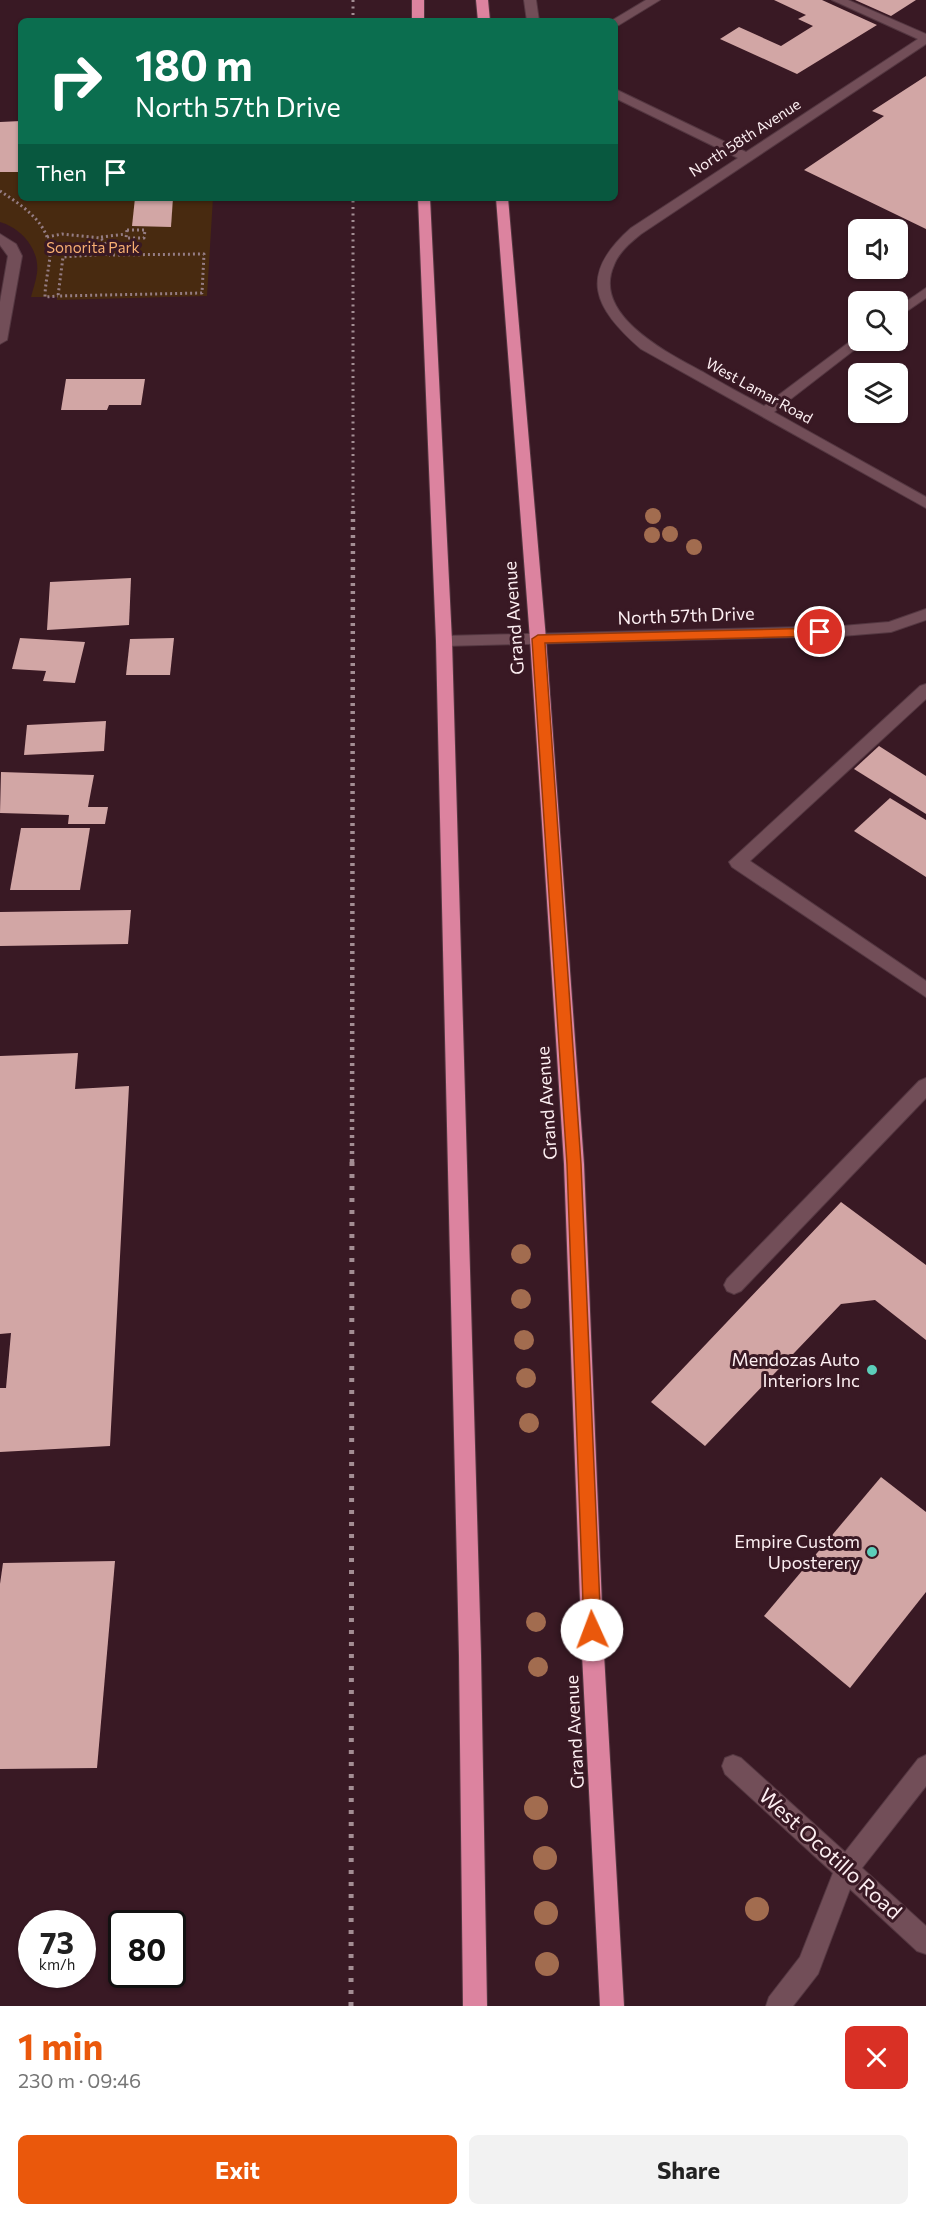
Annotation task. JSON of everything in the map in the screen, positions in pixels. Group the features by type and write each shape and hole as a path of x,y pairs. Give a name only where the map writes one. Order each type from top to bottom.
{"highway":[{"path":"418,0 418,18"},
{"path":"482,0 484,18"},
{"path":"424,201 444,641 468,1596 475,2006"},
{"name":"Grand Avenue","path":"502,201 538,639 574,1164 593,1654 612,2006"}],"street":[{"path":"531,0 533,18"},
{"path":"618,21 654,0"},
{"path":"838,0 926,39"},
{"name":"North 58th Avenue","path":"602,282 605,268 612,255 636,231 926,39"},
{"path":"618,94 746,158"},
{"path":"0,238 11,247 15,256 0,340"},
{"name":"West Lamar Road","path":"602,282 605,298 613,312 625,329 646,346 926,503"},
{"path":"908,306 926,292"},
{"path":"764,413 848,350"},
{"name":"North 57th Drive","path":"444,641 842,631 891,627 926,614"},
{"path":"926,690 738,862 926,990"},
{"path":"734,1285 926,1086"},
{"name":"West Ocotillo Road","path":"733,1766 926,1942"},
{"path":"778,2006 809,1965 846,1869 926,1767"}],"path":[{"path":"47,237 62,234 100,237 126,234 127,230 145,230 144,238 126,238 126,234"},
{"path":"100,237 109,255"},
{"path":"45,297 202,293 204,254 63,256 58,296"}],"green space":[{"name":"Sonorita Park","path":"0,172 18,172 18,201 213,201 207,296 57,300 57,297 31,297 37,273 32,248 22,234 0,222"}],"building":[{"path":"774,0 822,0 877,25 797,74 720,39 739,27 781,46 813,26 798,19 806,15"},
{"path":"855,0 916,0 891,16"},
{"path":"926,76 926,229 804,170 884,116 872,111"},
{"path":"18,121 18,172 0,172 0,122"},
{"path":"135,201 173,201 171,227 132,226"},
{"path":"66,379 145,379 141,405 109,405 107,410 61,410"},
{"path":"131,578 129,625 47,630 50,582"},
{"path":"20,638 85,642 75,683 43,681 46,671 12,669"},
{"path":"174,638 170,675 126,675 130,639"},
{"path":"106,721 104,751 24,755 27,725"},
{"path":"879,746 926,776 926,814 854,769"},
{"path":"1,772 94,775 88,807 108,807 105,824 68,824 69,815 0,813"},
{"path":"890,798 926,820 926,877 854,831"},
{"path":"21,828 90,828 80,890 10,890"},
{"path":"131,910 128,944 0,946 0,912"},
{"path":"78,1053 75,1089 129,1086 110,1446 0,1452 0,1388 6,1388 11,1333 0,1334 0,1056"},
{"path":"841,1202 926,1265 926,1340 875,1300 841,1304 705,1446 651,1402"},
{"name":"Empire Custom Uposterery","path":"881,1477 926,1512 926,1592 850,1688 764,1616"},
{"path":"115,1561 97,1768 0,1769 0,1584 3,1563"}],"railway":[{"path":"353,0 353,18"},
{"path":"353,201 353,506"},
{"path":"352,1162 353,506"},
{"path":"351,2006 352,1161"}],"place":[{"name":"Mendozas Auto Interiors Inc","path":"872,1370"},
{"name":"Empire Custom Uposterery","path":"872,1552"}],"route":[{"path":"592,1630 574,1164 538,639 820,632"}]}
